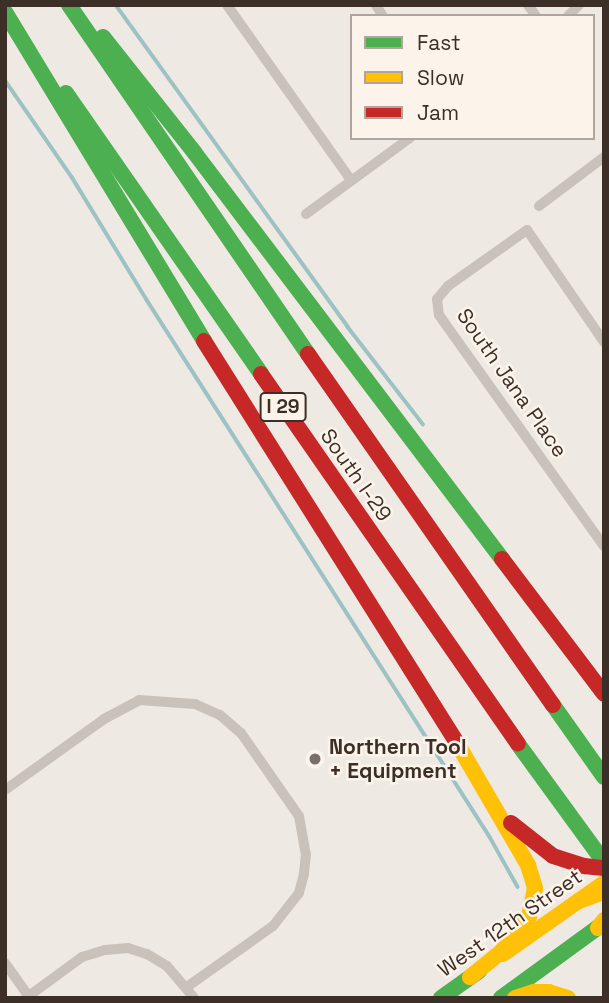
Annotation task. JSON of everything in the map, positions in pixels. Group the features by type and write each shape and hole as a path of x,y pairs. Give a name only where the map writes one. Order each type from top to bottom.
{"main road":[{"name":"South I-29","path":"6,5 562,806 604,862"},
{"name":"South I-29","path":"69,5 394,480 604,777"},
{"path":"78,5 194,152 604,694"},
{"path":"5,12 169,286 491,799 533,876 534,902 528,917 511,941 470,977"},
{"path":"491,799 516,828 540,848 567,861 604,868"},
{"name":"West 12th Street","path":"441,998 604,883"},
{"path":"579,901 604,892"},
{"path":"501,998 602,924"},
{"path":"514,998 534,992 550,992 568,998"}],"street":[{"path":"227,5 352,180"},
{"path":"306,214 407,140"},
{"path":"538,206 604,157"},
{"name":"South Jana Place","path":"604,342 527,230 448,286 437,299 436,309 604,546"},
{"path":"5,790 103,719 139,700 195,704 220,715 241,733 299,816 306,845 304,874 299,892 273,926 187,987"},
{"path":"5,963 28,997 82,957 105,950 128,948 148,954 167,966 194,998"}],"waterway":[{"path":"116,5 348,327 423,424"},
{"path":"5,80 72,177 147,300 490,837 518,887"}],"traffic: fast":[{"path":"69,5 308,354"},
{"path":"5,12 204,341"},
{"path":"103,37 194,152 502,559"},
{"path":"66,93 261,374"},
{"path":"553,705 604,777"},
{"path":"518,744 604,862"},
{"path":"501,998 604,923"},
{"path":"441,998 479,971"}],"traffic: slow":[{"path":"457,743 528,865 535,888 529,917 501,952 470,977"},
{"path":"503,954 604,883"},
{"path":"579,901 604,892"},
{"path":"598,928 604,920"},
{"path":"515,998 534,992 549,992 568,998"}],"traffic: jam":[{"path":"204,341 457,743"},
{"path":"308,354 553,705"},
{"path":"261,374 518,744"},
{"path":"502,559 604,694"},
{"path":"511,823 553,856 584,866 604,868"}],"place":[{"name":"Northern Tool + Equipment","path":"315,759"}]}
